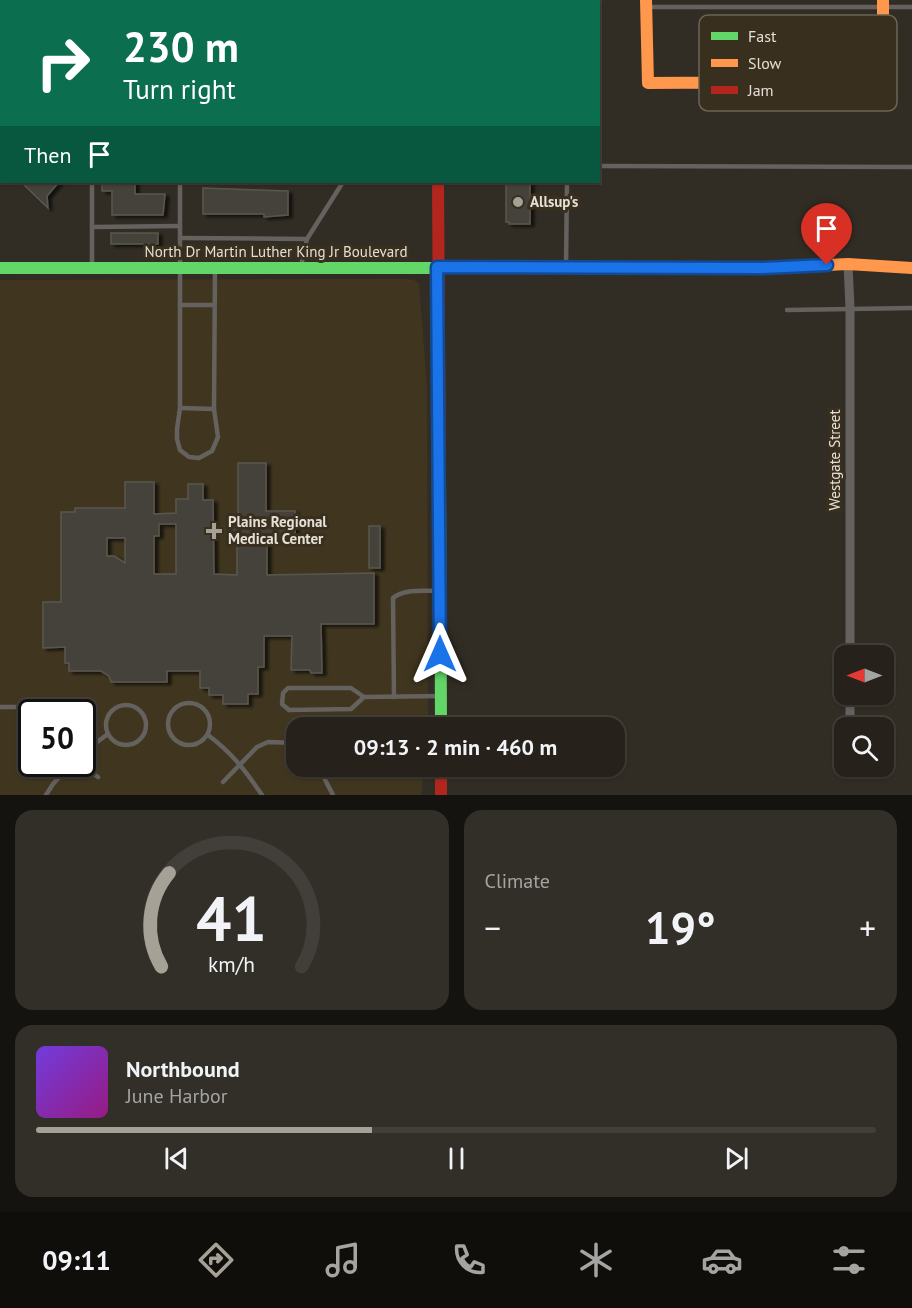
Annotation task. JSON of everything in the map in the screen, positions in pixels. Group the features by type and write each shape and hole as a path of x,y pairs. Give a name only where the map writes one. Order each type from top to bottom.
{"street":[{"path":"646,4 648,83 699,83"},
{"path":"438,183 441,717"},
{"name":"North Dr Martin Luther King Jr Boulevard","path":"0,268 763,268 848,264 912,267"},
{"name":"Westgate Street","path":"848,264 850,645"},
{"path":"441,777 441,795"}],"lane":[{"path":"646,4 883,3 912,7"},
{"path":"600,166 912,167"},
{"path":"92,183 92,268"},
{"path":"180,183 180,408 177,439 180,450 189,457 199,458 212,451 218,437 214,409 215,268"},
{"path":"301,267 307,239 342,183"},
{"path":"566,268 567,183"},
{"path":"92,227 180,226"},
{"path":"180,238 307,239"},
{"path":"180,305 214,304"},
{"path":"787,310 912,308"},
{"path":"180,408 214,409"},
{"path":"394,697 393,598 400,593 440,591"},
{"path":"364,697 351,709 289,710 282,704 283,693 288,688 351,688 364,697 441,696"},
{"path":"186,703 199,705 205,709 211,721 208,735 198,744 183,745 177,742 169,730 170,716 179,705 186,703"},
{"path":"124,704 132,705 144,715 145,731 135,743 128,746 120,745 112,741 108,734 105,727 106,719 116,707 124,704"},
{"path":"0,707 18,707"},
{"path":"96,743 108,734"},
{"path":"208,735 226,748 241,764 262,795"},
{"path":"223,782 257,747 268,742 286,743"},
{"path":"46,795 59,777"},
{"path":"324,777 333,795"}],"shaded area":[{"name":"Plains Regional Medical Center","path":"403,279 414,280 419,284 427,387 428,717 286,717 286,777 423,777 422,795 0,795 0,280"}],"building":[{"path":"22,183 58,183 47,196 48,208"},
{"path":"102,183 135,183 135,194 165,194 163,215 112,215 112,191 102,191"},
{"name":"Allsup's","path":"506,183 530,183 530,224 506,222"},
{"path":"203,188 288,191 288,215 264,217 264,214 203,214"},
{"path":"111,233 158,233 158,244 111,244"},
{"name":"Plains Regional Medical Center","path":"238,463 266,463 266,511 295,511 295,540 267,540 267,575 374,573 374,624 321,624 322,673 311,673 310,670 291,670 292,636 264,636 264,667 258,667 258,694 248,694 248,704 223,704 223,695 209,695 209,688 200,688 200,671 167,671 167,682 111,682 109,676 101,671 69,671 69,663 65,663 65,647 43,648 43,602 61,602 61,512 75,512 75,508 125,508 125,482 154,482 154,514 176,513 176,499 188,499 188,484 203,484 203,500 213,500 214,574 237,575 237,537 231,537 231,515 238,515","holes":["159,524 176,524 176,574 154,574 154,536 159,536","107,538 125,538 125,563 114,556 107,556"]},
{"path":"369,526 380,526 380,568 369,568"}],"traffic: fast":[{"path":"0,268 481,268"},
{"path":"440,481 441,717"}],"traffic: slow":[{"path":"646,0 648,83 699,83"},
{"path":"883,0 883,15"},
{"path":"785,267 848,264 912,268"}],"traffic: jam":[{"path":"438,183 440,481"},
{"path":"481,268 785,267"},
{"path":"441,777 441,795"}],"place":[{"name":"Allsup's","path":"518,202"},
{"name":"Plains Regional Medical Center","path":"214,531"}],"route":[{"path":"440,654 437,267 763,268 827,265"}]}
